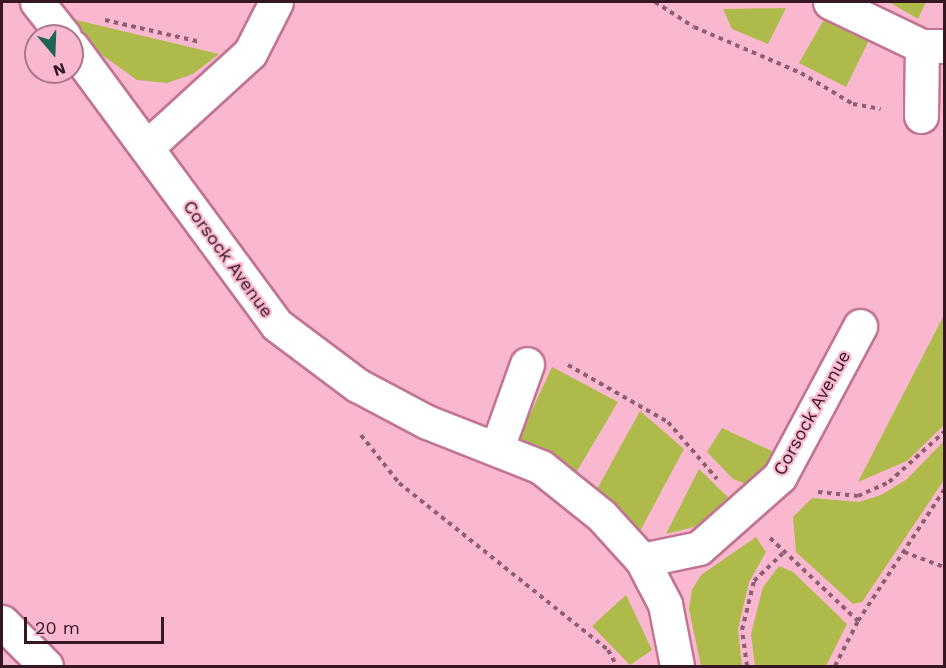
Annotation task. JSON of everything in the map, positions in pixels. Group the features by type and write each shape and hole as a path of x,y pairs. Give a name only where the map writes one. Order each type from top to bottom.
{"street":[{"path":"148,146 250,53 276,2"},
{"path":"830,2 933,46 921,116"},
{"path":"39,4 55,24"},
{"name":"Corsock Avenue","path":"84,63 148,146 277,325 357,385 427,422 541,467 601,514 642,560 699,548 780,476 860,326"},
{"path":"496,448 527,364"},
{"path":"642,560 665,604 677,666"},
{"path":"2,622 46,666"}],"path":[{"path":"655,2 694,27 801,73 853,104 921,116"},
{"path":"39,4 250,53"},
{"path":"357,428 399,483 608,650 617,666"},
{"path":"780,476 822,493 858,496 889,482 945,432"},
{"path":"904,552 945,567"},
{"path":"747,666 742,630 754,581 783,554"},
{"path":"835,666 858,621"}],"green space":[{"path":"889,2 926,2 918,19"},
{"path":"786,8 768,44 732,29 723,9"},
{"path":"826,16 871,36 846,87 799,63"},
{"path":"72,19 219,54 193,74 167,83 137,80 95,50 84,35 84,24 76,24"},
{"path":"944,315 944,425 907,461 858,482"},
{"path":"552,367 618,402 577,471 518,440"},
{"path":"640,411 684,449 640,531 596,491"},
{"path":"722,428 774,452 751,486 733,479 707,452"},
{"path":"944,441 944,480 862,602 853,604 796,552 793,517 812,498 859,502 881,495 907,479"},
{"path":"699,469 731,500 694,527 666,534"},
{"path":"756,537 766,552 749,582 738,629 742,666 701,666 689,609 692,590 701,575"},
{"path":"779,566 793,572 847,624 826,666 755,666 751,634 763,587"},
{"path":"626,595 652,650 630,665 592,626"}]}
